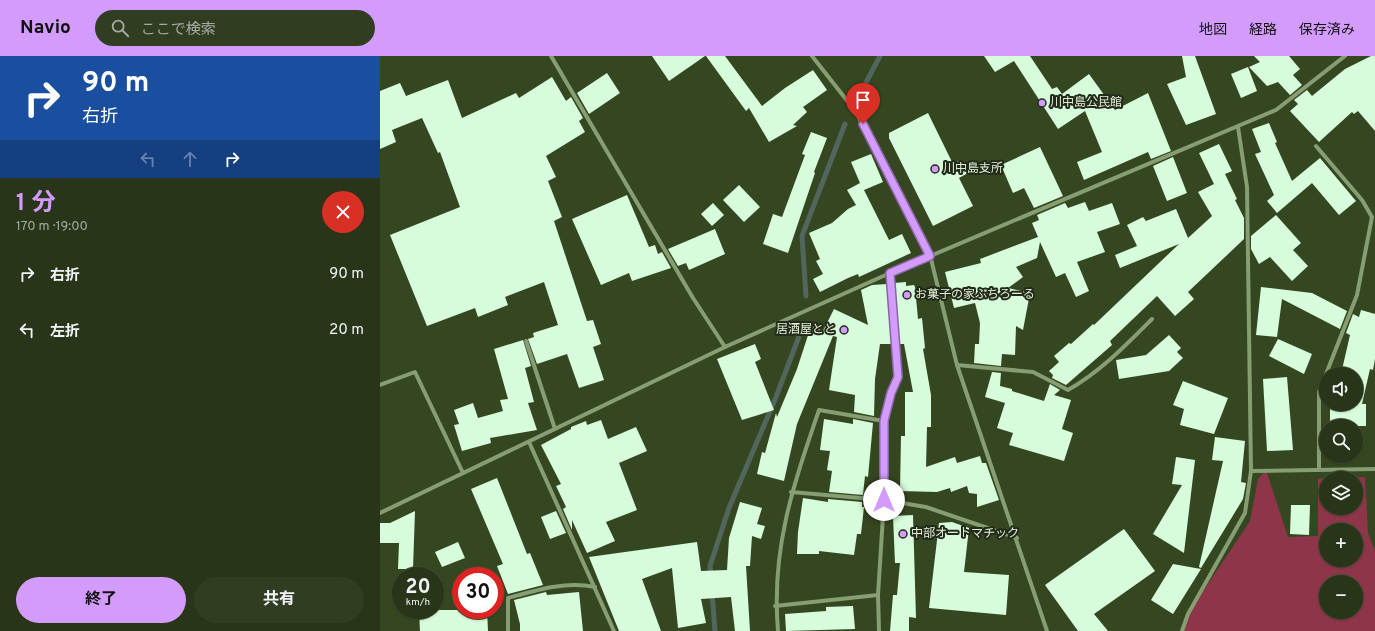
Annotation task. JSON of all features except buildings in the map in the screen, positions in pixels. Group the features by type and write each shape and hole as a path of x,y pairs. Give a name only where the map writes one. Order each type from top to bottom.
{"street":[{"path":"551,56 689,291 725,347"},
{"path":"812,56 856,112 930,256 958,365 1047,631"},
{"path":"380,513 725,347 890,273 1276,110 1345,56"},
{"path":"1182,631 1188,614 1245,513 1251,471 1247,187 1238,127"},
{"path":"1316,146 1362,200 1372,217 1357,295 1319,392 1319,470"},
{"path":"879,631 878,595 884,500 884,421 891,393 898,377 890,273"},
{"path":"958,365 1033,372 1068,390 1082,383 1120,351 1152,319"},
{"path":"526,341 555,429"},
{"path":"380,385 415,372 463,473"},
{"path":"778,631 776,606 779,548 791,492 819,410 884,421"},
{"path":"529,442 614,631"},
{"path":"1251,471 1375,469"},
{"path":"791,492 884,500 926,507 1016,538"},
{"path":"508,631 508,598 553,586 584,585 595,587"},
{"path":"776,606 878,595"}],"shaded area":[{"path":"1266,470 1288,537 1318,536 1318,479 1319,515 1363,515 1363,477 1365,477 1368,533 1375,551 1375,631 1184,631 1188,614 1250,521 1258,479"}],"waterway":[{"path":"860,94 880,56"},
{"path":"806,296 802,236 845,124"},
{"path":"711,576 710,566 729,508 776,397 803,326"},
{"path":"712,592 715,631"}],"place":[{"name":"川中島公民館","path":"1042,103"},
{"name":"川中島支所","path":"935,169"},
{"name":"お菓子の家ぷちろーる","path":"907,295"},
{"name":"居酒屋とと","path":"844,330"},
{"name":"中部オートマチック","path":"903,534"}],"route":[{"path":"863,124 930,256 890,273 898,377 891,393 884,421 884,500"}]}
